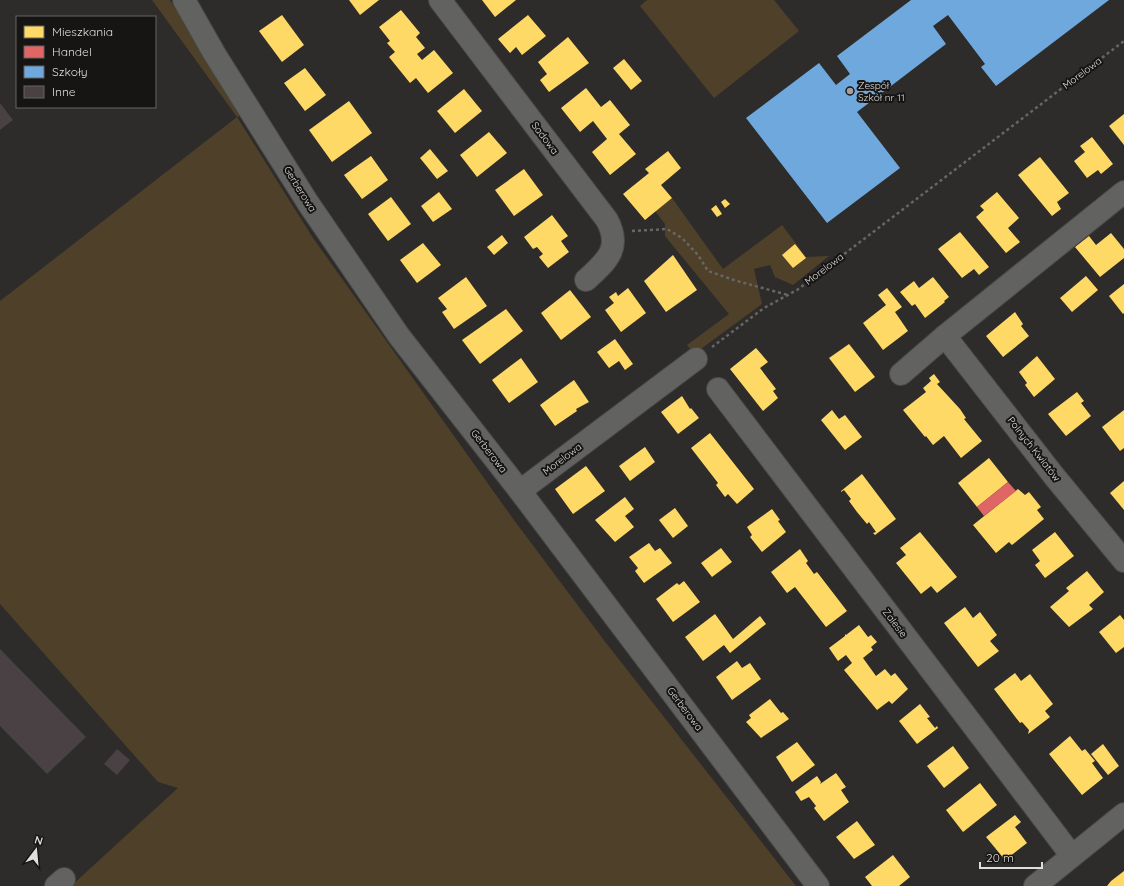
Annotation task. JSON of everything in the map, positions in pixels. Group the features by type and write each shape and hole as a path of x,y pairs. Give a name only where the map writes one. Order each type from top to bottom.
{"street":[{"name":"Gerberowa","path":"184,0 214,53 308,203 394,329 520,491 818,886"},
{"name":"Sadowa","path":"440,0 608,220 614,233"},
{"path":"901,374 1092,216 1124,192"},
{"path":"586,280 611,252 614,243 614,233"},
{"name":"Polnych Kwiatów","path":"946,336 1054,476 1124,561"},
{"name":"Morelowa","path":"520,491 696,359"},
{"name":"Zalesie","path":"718,389 1072,856"},
{"path":"1035,886 1124,814"}],"path":[{"name":"Morelowa","path":"696,359 764,308 788,295 1124,41"},
{"path":"614,233 667,229 682,238 698,255 708,271 737,281 788,295"}],"shaded area":[{"path":"152,0 170,0 240,116 237,117"},
{"path":"647,0 774,0 799,31 714,98 640,6"},
{"path":"237,117 313,238 511,516 603,639 796,886 71,886 178,788 158,782 0,604 0,301"},
{"path":"672,198 723,269 782,225 806,257 829,256 793,285 775,277 770,265 754,269 762,304 694,354 687,345 729,314 665,236 665,224 655,211"}],"building: Mieszkania":[{"path":"349,0 379,0 360,15"},
{"path":"482,0 516,0 495,17"},
{"path":"401,10 420,33 416,37 425,48 417,54 422,60 434,50 453,73 428,93 416,78 410,83 389,57 395,52 387,43 390,41 379,27"},
{"path":"282,15 304,45 282,62 259,31"},
{"path":"528,15 546,36 522,55 516,47 510,53 498,39"},
{"path":"568,37 589,63 549,92 540,80 547,74 538,62"},
{"path":"624,59 642,81 631,90 613,68"},
{"path":"305,68 326,95 305,111 284,83"},
{"path":"586,88 601,107 610,100 630,125 619,134 636,154 610,175 592,152 607,139 593,121 580,132 561,108"},
{"path":"464,89 482,111 455,133 437,111"},
{"path":"349,101 372,133 332,162 309,130"},
{"path":"1124,114 1124,145 1109,126"},
{"path":"489,132 507,153 477,177 460,155"},
{"path":"1092,137 1113,164 1101,174 1098,170 1087,178 1074,161 1085,152 1080,146"},
{"path":"430,149 448,171 437,179 420,158"},
{"path":"668,151 681,168 661,185 672,198 645,220 623,194 649,173 645,169"},
{"path":"371,156 388,180 362,199 344,175"},
{"path":"1040,157 1069,193 1057,202 1061,209 1052,216 1018,175"},
{"path":"524,169 543,195 514,216 495,190"},
{"path":"439,192 452,209 433,222 421,206"},
{"path":"997,192 1019,218 1008,228 1020,242 1006,253 976,217 984,210 980,206"},
{"path":"391,197 411,224 388,241 368,214"},
{"path":"725,199 730,204 725,208 721,202"},
{"path":"716,205 722,214 717,217 711,209"},
{"path":"552,215 568,236 561,241 569,252 548,268 539,257 543,254 537,247 533,249 524,237"},
{"path":"960,232 989,267 979,275 974,269 962,278 938,249"},
{"path":"1111,233 1124,249 1124,258 1100,277 1075,247 1089,236 1096,245"},
{"path":"502,235 508,243 494,255 487,247"},
{"path":"423,243 441,265 417,283 400,260"},
{"path":"795,244 806,258 793,268 782,255"},
{"path":"673,255 697,290 666,312 644,281"},
{"path":"1086,276 1098,290 1072,312 1060,298"},
{"path":"466,277 487,306 454,329 442,312 447,309 438,298"},
{"path":"933,277 949,297 925,318 915,304 912,306 900,292 914,281 919,288"},
{"path":"1124,284 1124,313 1123,314 1109,296"},
{"path":"628,288 646,313 621,332 605,310 614,303 609,297 616,292 618,296"},
{"path":"887,288 902,307 895,312 908,331 883,350 863,323 886,305 878,295"},
{"path":"570,290 591,317 561,340 541,313"},
{"path":"506,309 523,331 480,364 462,340"},
{"path":"1015,312 1023,324 1021,326 1029,336 1003,357 986,336"},
{"path":"615,339 633,364 625,370 619,361 609,368 597,352"},
{"path":"849,344 875,377 855,392 829,358"},
{"path":"756,348 768,362 760,368 776,389 773,391 778,398 763,411 730,369"},
{"path":"1037,356 1055,379 1034,397 1025,385 1027,383 1019,372"},
{"path":"521,358 538,382 509,403 492,380"},
{"path":"934,374 940,382 937,384 960,409 966,418 964,419 982,441 961,458 944,436 933,445 903,410 926,392 923,388 931,381 929,378"},
{"path":"574,380 589,402 576,409 577,411 555,426 540,405"},
{"path":"1077,392 1084,401 1081,403 1091,416 1066,436 1048,414"},
{"path":"682,396 690,409 691,408 699,418 678,434 661,412"},
{"path":"832,410 839,419 845,415 862,437 845,450 821,420"},
{"path":"1124,410 1124,448 1120,451 1102,427"},
{"path":"710,433 754,489 737,504 728,494 725,497 716,485 718,483 691,448"},
{"path":"645,447 655,462 630,481 619,466"},
{"path":"989,458 1008,482 977,507 958,483"},
{"path":"586,466 605,491 573,514 555,489"},
{"path":"862,474 896,519 875,535 873,533 876,532 869,522 867,524 857,512 849,501 851,499 844,490 841,492"},
{"path":"1124,481 1124,510 1110,493"},
{"path":"1018,489 1025,495 1029,492 1041,507 1037,510 1044,519 1012,545 1009,542 996,553 973,525"},
{"path":"625,497 634,509 625,516 634,527 615,542 595,520"},
{"path":"675,508 688,526 673,538 659,520"},
{"path":"772,509 786,532 762,552 750,537 752,535 747,527"},
{"path":"920,532 957,577 937,593 931,586 921,594 896,563 906,555 900,548"},
{"path":"1055,532 1074,556 1045,578 1035,565 1040,561 1032,550"},
{"path":"649,543 655,551 660,548 672,563 644,583 635,571 638,568 629,557"},
{"path":"721,548 732,562 712,577 701,563"},
{"path":"800,549 808,561 806,563 814,574 817,572 847,611 826,627 795,587 787,593 771,572"},
{"path":"1087,571 1104,592 1089,605 1093,609 1069,627 1050,607 1069,591 1066,588"},
{"path":"684,581 700,602 673,622 656,599 677,583 679,585"},
{"path":"965,607 973,618 980,612 997,635 990,641 999,651 978,667 944,623"},
{"path":"715,614 733,639 760,616 766,624 730,653 724,645 703,661 685,637"},
{"path":"1120,615 1124,620 1124,647 1116,653 1099,632"},
{"path":"859,625 868,637 871,635 877,642 871,647 873,650 863,658 876,676 885,669 891,676 895,673 908,689 892,704 889,701 877,710 844,670 852,663 846,655 838,661 829,648 845,636 845,634 846,635"},
{"path":"737,661 742,668 750,663 761,679 732,700 716,677"},
{"path":"1015,673 1021,681 1030,674 1053,704 1045,711 1050,717 1028,734 1029,730 1022,722 1020,723 994,689"},
{"path":"770,699 781,713 783,712 789,719 761,738 746,722 751,718 749,715"},
{"path":"920,704 930,717 927,718 935,728 937,726 938,728 917,744 899,721"},
{"path":"1070,736 1082,751 1085,749 1095,761 1092,763 1103,778 1082,795 1049,754"},
{"path":"797,742 815,765 792,782 776,757"},
{"path":"1103,744 1119,766 1108,775 1091,754"},
{"path":"953,746 969,768 944,788 927,766"},
{"path":"836,773 846,787 841,790 849,802 824,821 814,808 816,806 809,797 801,801 795,792 817,776 821,782 820,784"},
{"path":"980,783 997,805 963,832 946,810"},
{"path":"1015,815 1021,822 1015,827 1027,843 1005,860 986,837"},
{"path":"857,821 875,845 854,859 836,837"},
{"path":"893,855 910,877 899,886 872,886 865,877"},
{"path":"1124,871 1124,886 1107,886 1111,881"}],"building: Handel":[{"path":"1008,482 1016,491 984,516 977,507"}],"building: Szkoły":[{"path":"911,0 1109,0 996,86 981,67 985,64 948,15 933,26 946,44 857,112 900,168 827,223 746,118 819,63 836,85 850,74 837,56"}],"building: Inne":[{"path":"0,103 13,120 0,130"},
{"path":"0,649 86,737 47,774 0,726"},
{"path":"117,749 130,760 117,775 104,764"}],"place":[{"name":"Zespół Szkół nr 11","path":"850,91"}]}
